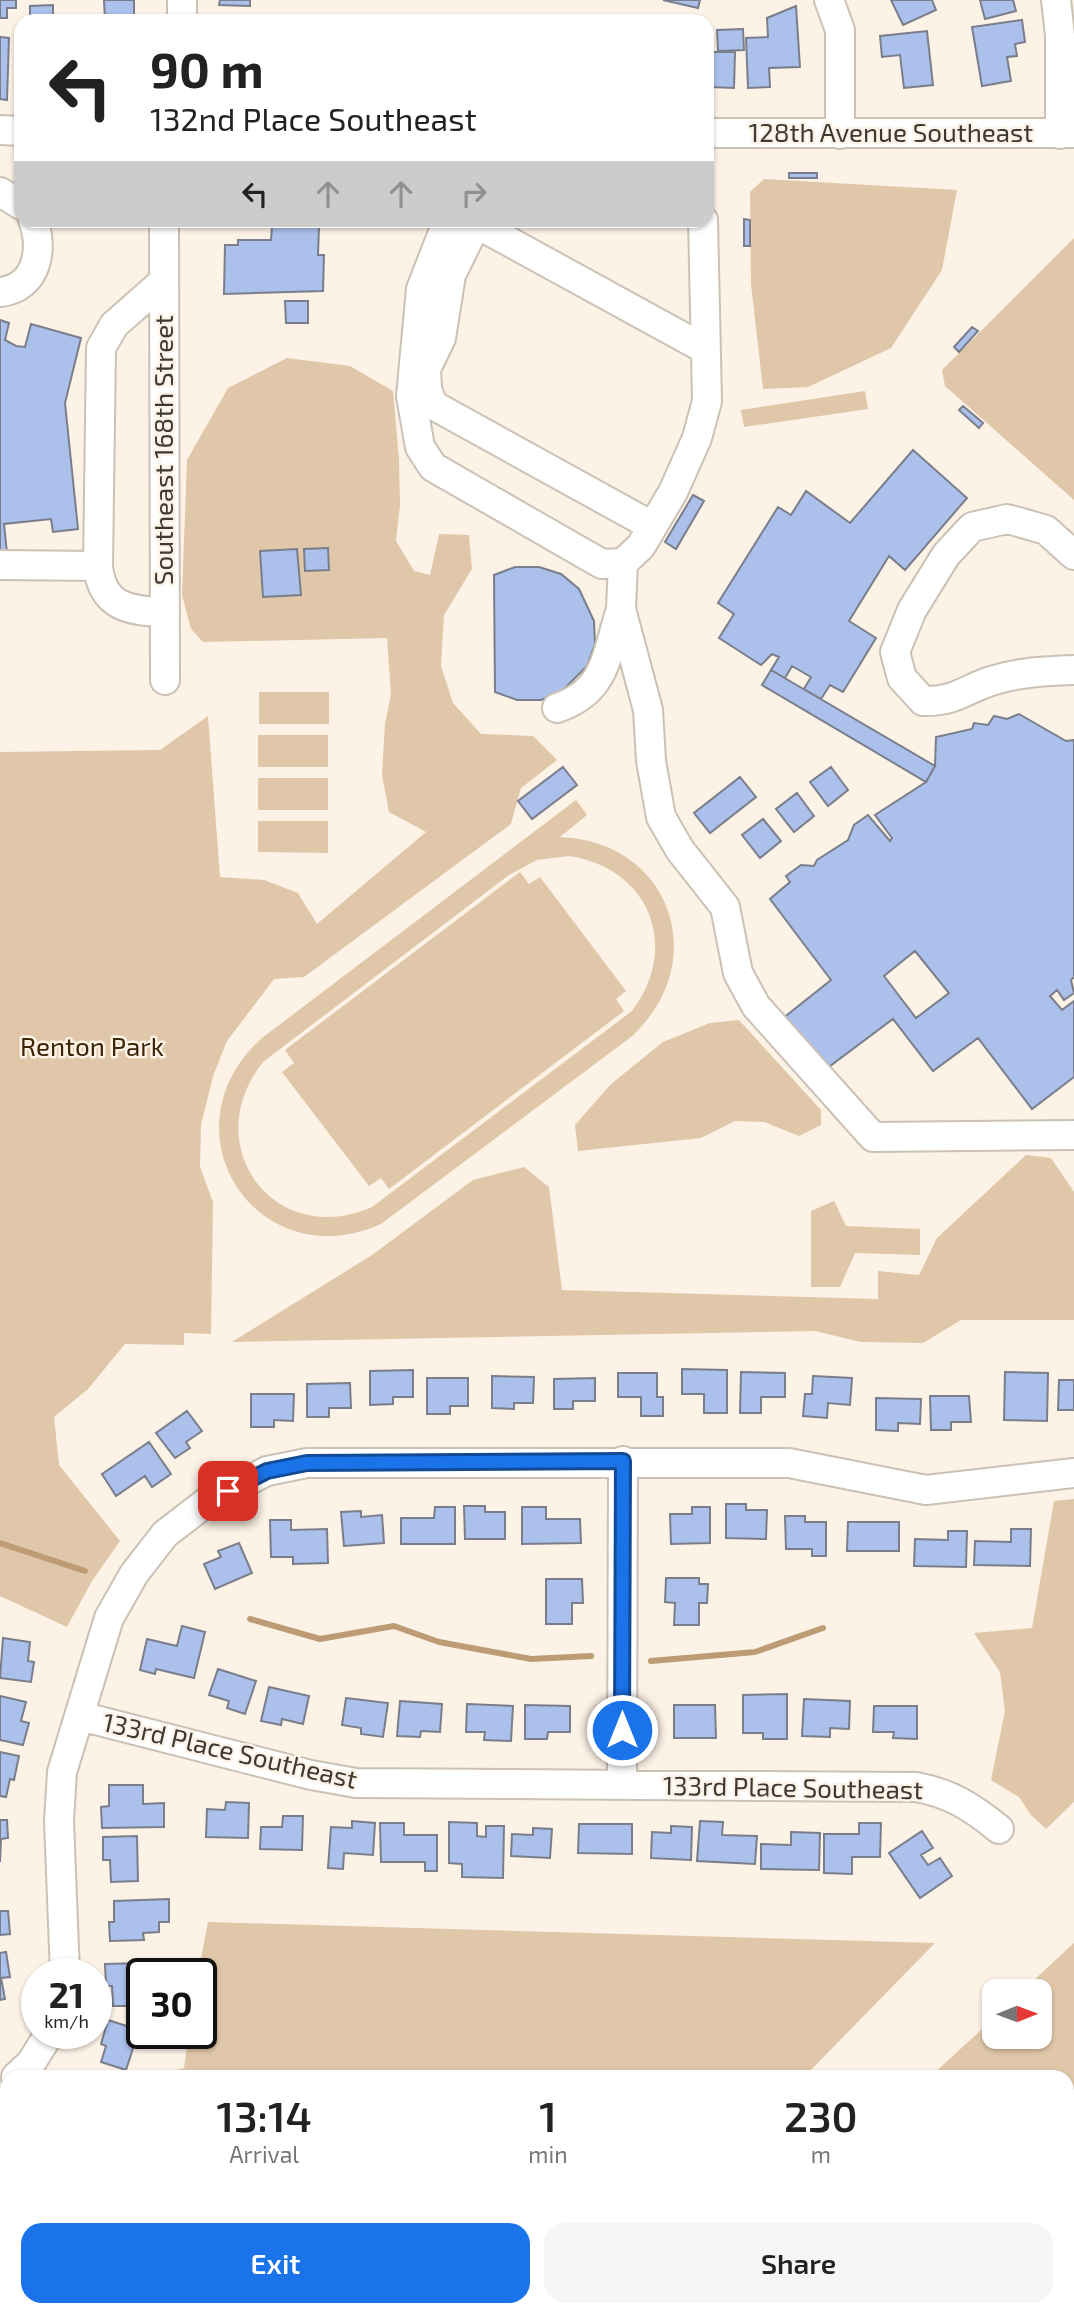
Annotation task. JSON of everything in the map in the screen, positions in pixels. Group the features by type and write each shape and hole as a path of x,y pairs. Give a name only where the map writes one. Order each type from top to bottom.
{"street":[{"path":"829,0 840,30 840,134"},
{"path":"1056,0 1067,133"},
{"name":"128th Avenue Southeast","path":"714,133 1067,133"},
{"path":"0,292 27,280 36,268 38,235 36,228"},
{"name":"Southeast 168th Street","path":"164,228 165,680"},
{"path":"445,228 421,289 411,396 420,447 433,467 602,564 622,563 640,546 673,492 697,438 707,401 703,228"},
{"path":"446,228 451,275 441,338 426,369 427,389 433,405 652,526"},
{"path":"451,275 475,228"},
{"path":"489,228 705,349"},
{"path":"164,281 114,325 101,348 98,566 100,586 110,598 124,607 165,612"},
{"path":"421,289 427,318 441,338"},
{"path":"1074,555 1046,530 1015,521 1007,519 972,527 946,555 912,610 895,652 902,678 923,701 945,702 991,681 1024,672 1074,670"},
{"path":"622,563 621,609 648,710 652,761 661,817 680,850 725,907 738,973 756,1006 873,1137 1074,1135"},
{"path":"0,565 98,566"},
{"path":"556,708 576,701 596,684 621,609"},
{"path":"622,1784 623,1461"},
{"path":"64,1958 59,1800 62,1772 109,1618 134,1574 165,1534 208,1501 267,1471 307,1463 789,1463 926,1490 1074,1473"},
{"name":"133rd Place Southeast","path":"80,1716 356,1783 916,1787 945,1792 972,1807 999,1829"},
{"path":"24,2070 40,2049"}],"green space":[{"path":"764,179 957,190 942,270 891,348 808,387 763,389 751,284 750,192"},
{"path":"1074,238 1074,500 945,386 942,370"},
{"name":"Renton Park","path":"287,358 350,366 393,391 400,505 396,541 414,571 430,575 439,534 469,535 472,569 444,615 441,666 453,703 481,734 533,736 557,760 521,788 511,824 304,977 274,979 227,1041 213,1076 201,1125 200,1167 213,1202 211,1334 184,1333 184,1345 125,1344 88,1389 54,1417 59,1465 120,1541 92,1581 67,1627 0,1596 0,752 160,750 208,716 220,877 264,880 298,893 317,924 426,832 389,812 382,775 385,724 391,694 387,638 203,642 191,629 182,595 187,460 228,388"},
{"path":"865,391 868,409 744,427 741,410"},
{"path":"259,692 329,692 329,724 259,724"},
{"path":"258,735 328,735 328,767 258,767"},
{"path":"258,778 328,778 328,810 258,810"},
{"path":"576,800 587,815 560,837 598,844 629,859 653,882 668,910 674,942 670,975 656,1007 631,1037 381,1224 336,1236 295,1231 262,1214 236,1186 222,1152 220,1113 233,1074 262,1038","holes":["569,856 597,863 619,876 637,893 649,914 655,937 654,961 647,986 632,1011 372,1207 336,1217 304,1214 277,1202 256,1182 243,1156 238,1126 245,1094 263,1062 509,875 537,860"]},
{"path":"258,821 328,821 328,853 258,852"},
{"path":"520,872 529,884 540,877 626,991 616,999 624,1011 389,1189 381,1178 369,1186 282,1072 294,1063 285,1050"},
{"path":"739,1020 821,1110 821,1125 799,1136 764,1122 735,1121 701,1138 578,1151 575,1125 611,1084 663,1042 710,1023"},
{"path":"1026,1155 1051,1158 1074,1192 1074,1320 961,1320 923,1343 861,1342 815,1331 232,1342 372,1255 473,1180 524,1167 549,1187 562,1290 878,1299 878,1271 919,1275 937,1238"},
{"path":"834,1201 846,1226 920,1229 920,1255 855,1253 840,1287 811,1287 811,1211"},
{"path":"1074,1499 1074,1802 1046,1829 1031,1815 1019,1797 991,1780 1005,1711 1000,1672 974,1633 1032,1628 1054,1501"},
{"path":"208,1922 935,1943 811,2070 177,2070 184,2068 187,2049 217,2049 217,1958 201,1958"},
{"path":"1074,1943 1074,2070 938,2070 982,2029 982,2049 1052,2049 1052,1979 1035,1979"}],"building":[{"path":"0,0 16,0 16,8 7,8 7,18 0,18"},
{"path":"104,0 134,0 134,14 105,14"},
{"path":"220,0 250,0 250,6 219,5"},
{"path":"663,0 700,0 698,8"},
{"path":"891,0 932,0 936,10 903,25"},
{"path":"980,0 1013,0 1016,11 985,19"},
{"path":"53,5 53,14 30,14 30,6"},
{"path":"796,6 800,67 769,68 770,87 748,88 746,38 768,37 767,18"},
{"path":"1022,20 1025,42 1015,44 1017,56 1007,57 1011,81 982,86 972,27"},
{"path":"743,29 744,50 718,51 717,30"},
{"path":"927,31 933,85 904,88 900,55 882,57 880,36"},
{"path":"0,37 9,38 7,100 0,99"},
{"path":"714,52 735,52 734,88 714,87"},
{"path":"789,173 817,173 817,178 789,178"},
{"path":"744,219 750,220 750,246 744,246"},
{"path":"272,228 319,228 318,255 324,255 323,291 224,294 225,245 238,245 238,240 271,240"},
{"path":"285,301 308,301 308,323 286,323"},
{"path":"0,320 9,323 5,340 16,346 25,347 31,324 81,338 65,403 78,529 53,532 51,519 4,524 7,553 0,553"},
{"path":"972,327 978,331 959,352 954,347"},
{"path":"963,406 983,423 979,428 959,410"},
{"path":"913,450 967,498 905,570 889,556 849,621 876,638 843,692 830,685 821,699 804,689 811,677 792,666 785,678 771,670 779,657 772,654 761,665 719,638 734,614 718,603 778,507 791,515 806,491 850,523"},
{"path":"693,495 704,501 676,549 665,542"},
{"path":"328,548 329,570 305,571 304,549"},
{"path":"297,549 301,595 263,597 260,551"},
{"path":"515,567 539,567 561,574 579,589 594,621 595,644 587,666 562,691 541,700 517,700 495,692 494,575"},
{"path":"771,670 935,766 926,782 762,685"},
{"path":"1019,714 1066,741 1074,740 1074,977 1071,980 1074,993 1064,1000 1057,990 1050,996 1062,1010 1074,1001 1074,1077 1032,1109 978,1038 933,1071 893,1019 822,1072 782,1019 831,980 770,899 790,882 786,876 801,865 814,866 817,860 848,840 854,825 868,815 890,841 892,838 875,815 926,782 935,766 936,737 972,729 974,723 988,725 994,716 1007,719","holes":["915,951 949,993 916,1018 884,976"]},
{"path":"563,767 577,785 532,819 518,801"},
{"path":"831,767 848,790 828,806 810,782"},
{"path":"740,777 756,797 710,833 694,813"},
{"path":"797,793 814,816 794,832 776,809"},
{"path":"763,819 781,841 760,858 742,835"},
{"path":"682,1369 727,1370 727,1413 704,1413 704,1394 682,1394"},
{"path":"413,1370 413,1397 393,1397 393,1404 370,1405 370,1371"},
{"path":"741,1372 785,1373 785,1397 761,1397 761,1413 740,1413"},
{"path":"1005,1372 1048,1373 1047,1421 1004,1420"},
{"path":"618,1373 657,1373 657,1397 663,1397 663,1416 641,1416 641,1397 618,1397"},
{"path":"492,1376 534,1377 533,1403 514,1403 514,1409 492,1408"},
{"path":"813,1376 852,1378 850,1405 828,1403 827,1418 803,1416 805,1394 812,1394"},
{"path":"427,1378 468,1378 468,1406 450,1406 450,1414 427,1414"},
{"path":"595,1378 595,1401 573,1401 573,1409 554,1409 554,1379"},
{"path":"1059,1380 1074,1380 1074,1410 1058,1410"},
{"path":"350,1383 351,1408 329,1408 329,1417 307,1417 307,1384"},
{"path":"251,1394 294,1394 293,1421 274,1420 274,1427 251,1427"},
{"path":"930,1396 969,1396 971,1422 951,1422 951,1430 931,1430"},
{"path":"876,1398 921,1399 920,1424 898,1423 898,1431 876,1430"},
{"path":"187,1411 202,1431 186,1442 190,1448 175,1458 156,1433"},
{"path":"149,1442 171,1474 152,1487 145,1476 116,1496 102,1474"},
{"path":"726,1504 746,1504 746,1510 767,1510 766,1539 726,1538"},
{"path":"464,1506 485,1506 485,1512 505,1512 505,1539 465,1539"},
{"path":"435,1507 455,1507 455,1544 401,1544 401,1518 434,1518"},
{"path":"522,1507 546,1507 546,1519 580,1519 581,1543 522,1544"},
{"path":"692,1507 710,1507 710,1543 671,1544 670,1514 692,1514"},
{"path":"361,1511 361,1517 382,1515 384,1543 344,1546 341,1512"},
{"path":"785,1516 805,1516 805,1522 826,1522 826,1556 812,1556 812,1549 786,1549"},
{"path":"270,1520 291,1520 291,1530 327,1529 328,1563 293,1564 293,1557 271,1557"},
{"path":"848,1522 899,1522 899,1551 847,1551"},
{"path":"1011,1529 1031,1529 1030,1566 974,1565 975,1541 1011,1542"},
{"path":"948,1531 967,1531 966,1567 914,1566 915,1539 948,1540"},
{"path":"239,1543 252,1573 215,1589 204,1564 221,1557 218,1551"},
{"path":"666,1578 699,1578 699,1584 708,1584 707,1603 699,1603 699,1625 674,1625 675,1603 665,1602"},
{"path":"546,1579 582,1579 583,1603 572,1603 572,1624 546,1624"},
{"path":"182,1626 205,1632 194,1678 156,1669 155,1674 140,1670 147,1639 177,1646"},
{"path":"3,1638 30,1642 28,1661 34,1662 31,1682 0,1678"},
{"path":"218,1669 256,1681 245,1714 227,1708 229,1701 209,1695"},
{"path":"269,1687 309,1696 303,1724 282,1719 281,1725 261,1721"},
{"path":"787,1694 787,1739 763,1739 763,1733 743,1733 743,1695"},
{"path":"0,1696 26,1702 21,1721 29,1723 23,1745 0,1740"},
{"path":"346,1698 388,1703 383,1737 361,1734 361,1728 342,1725"},
{"path":"804,1699 850,1701 849,1729 830,1728 830,1737 802,1736"},
{"path":"400,1701 442,1704 440,1732 421,1731 420,1737 397,1736"},
{"path":"467,1704 513,1706 511,1741 484,1740 485,1732 466,1732"},
{"path":"525,1705 570,1706 570,1732 548,1732 547,1739 525,1739"},
{"path":"674,1705 715,1705 716,1738 674,1738"},
{"path":"874,1706 917,1706 917,1739 893,1738 894,1732 873,1732"},
{"path":"0,1752 19,1756 14,1780 10,1779 6,1797 0,1796"},
{"path":"109,1785 143,1785 143,1804 164,1803 164,1827 102,1828 101,1807 109,1806"},
{"path":"226,1802 249,1803 248,1838 206,1837 207,1809 225,1810"},
{"path":"283,1816 303,1816 302,1850 260,1849 261,1827 282,1827"},
{"path":"0,1820 7,1820 8,1838 1,1839 0,1862"},
{"path":"352,1821 375,1823 373,1855 344,1853 343,1869 328,1868 331,1827 352,1828"},
{"path":"700,1821 723,1822 722,1835 757,1836 755,1864 697,1861"},
{"path":"449,1822 477,1823 477,1836 486,1837 486,1826 504,1826 503,1878 462,1877 462,1864 449,1863"},
{"path":"380,1823 404,1823 404,1835 437,1835 437,1871 425,1871 425,1862 381,1862"},
{"path":"859,1823 881,1823 880,1857 852,1857 852,1874 824,1873 824,1834 859,1834"},
{"path":"579,1824 632,1824 632,1854 578,1853"},
{"path":"671,1826 692,1827 691,1860 651,1858 652,1832 671,1833"},
{"path":"533,1828 552,1829 550,1858 511,1856 512,1834 533,1835"},
{"path":"922,1831 933,1848 921,1855 928,1865 940,1858 952,1876 920,1898 889,1853"},
{"path":"791,1832 820,1833 819,1870 761,1869 761,1844 791,1845"},
{"path":"137,1836 138,1881 111,1882 110,1860 103,1860 103,1837"},
{"path":"169,1899 169,1922 159,1922 159,1932 143,1933 144,1940 110,1941 109,1922 114,1922 114,1901"},
{"path":"0,1911 8,1911 10,1934 0,1935"},
{"path":"6,1952 10,1977 1,1978 5,1999 0,2000 0,1953"},
{"path":"126,1963 126,2006 113,2006 112,1964"},
{"path":"112,2021 126,2026 126,2049 133,2049 126,2070 101,2062 105,2049 112,2049"}],"waterway":[{"path":"0,1543 85,1571"},
{"path":"250,1619 320,1639 394,1626 439,1642 531,1659 591,1656"},
{"path":"651,1661 755,1652 823,1628"}],"route":[{"path":"228,1491 267,1471 307,1463 623,1461 622,1730"}]}
